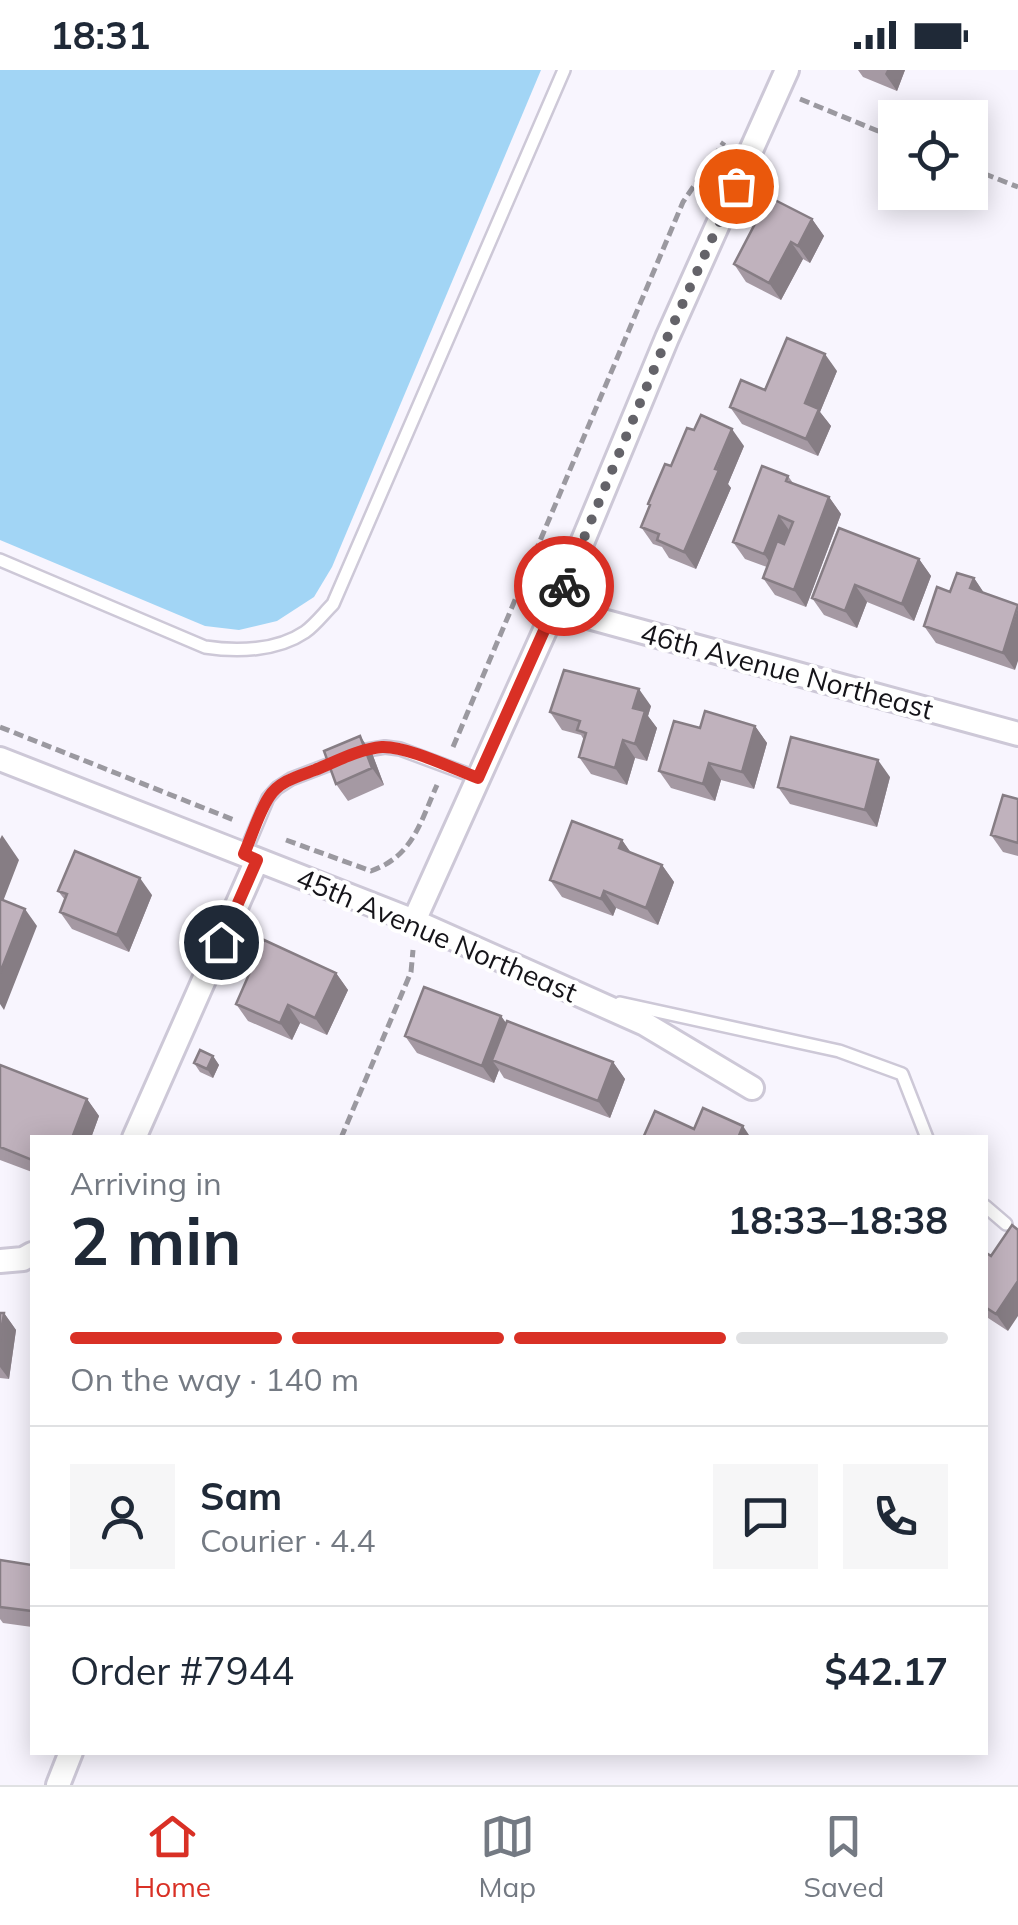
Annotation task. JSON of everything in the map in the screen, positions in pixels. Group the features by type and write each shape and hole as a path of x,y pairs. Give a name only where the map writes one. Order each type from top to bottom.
{"street":[{"path":"414,921 555,608 667,338 783,80"},
{"name":"46th Avenue Northeast","path":"555,608 1018,734"},
{"name":"45th Avenue Northeast","path":"0,759 414,921 645,1024 752,1088"},
{"path":"135,1135 250,857"},
{"path":"0,1261 30,1255"},
{"path":"58,1785 70,1755"}],"lane":[{"path":"0,560 205,648 253,649 278,644 304,632 333,604 564,70"},
{"path":"250,857 256,828 276,788 367,750 400,749 478,778"},
{"path":"577,994 839,1050 902,1074 926,1135"},
{"path":"988,1209 1006,1224"}],"path":[{"path":"783,80 878,129"},
{"path":"0,727 371,872 388,865 410,844 446,766 683,202 724,142"},
{"path":"988,176 1018,188"},
{"path":"342,1135 411,972 414,921"}],"water":[{"path":"0,70 541,70 332,567 314,597 277,621 239,630 205,626 0,540"}],"building":[{"path":"769,197 812,219 798,246 791,242 769,283 734,264"},
{"path":"787,338 825,354 805,403 819,409 806,439 730,407 741,380 765,390"},
{"path":"701,415 732,429 684,552 657,540 659,534 641,527 665,464 671,466 687,428 694,430"},
{"path":"762,466 788,476 786,481 829,497 794,590 763,578 777,541 784,544 793,522 779,516 764,554 733,542"},
{"path":"839,528 919,559 902,604 855,585 845,611 812,598"},
{"path":"957,573 974,578 970,588 1018,605 1003,653 924,626 937,587 950,592"},
{"path":"564,670 639,689 633,708 645,711 635,744 623,740 615,768 579,757 586,733 577,730 580,721 550,712"},
{"path":"705,711 755,726 742,772 709,763 703,784 659,771 674,721 700,728"},
{"path":"360,736 372,768 336,784 324,751"},
{"path":"791,737 878,760 865,810 778,787"},
{"path":"1003,795 1018,799 1018,843 991,835"},
{"path":"572,821 622,840 619,848 662,865 646,908 604,891 601,899 550,880"},
{"path":"75,851 140,878 117,935 60,912 67,894 58,891"},
{"path":"0,899 25,909 0,973"},
{"path":"264,940 336,973 315,1018 288,1005 280,1023 236,1004"},
{"path":"424,987 501,1016 482,1066 405,1036"},
{"path":"507,1021 613,1062 598,1101 492,1060"},
{"path":"200,1050 213,1056 207,1069 194,1063"},
{"path":"0,1065 87,1099 73,1135 30,1135 30,1159 0,1147"},
{"path":"703,1108 743,1126 739,1135 644,1135 655,1111 694,1129"},
{"path":"1012,1225 1018,1230 1018,1281 996,1314 988,1309 988,1254 991,1256"},
{"path":"0,1560 30,1565 30,1611 0,1607"}],"way so far":[{"path":"564,586 667,338 736,186"}],"route":[{"path":"221,942 257,860 244,854 276,788 342,759 385,747 478,778 564,586"}]}
